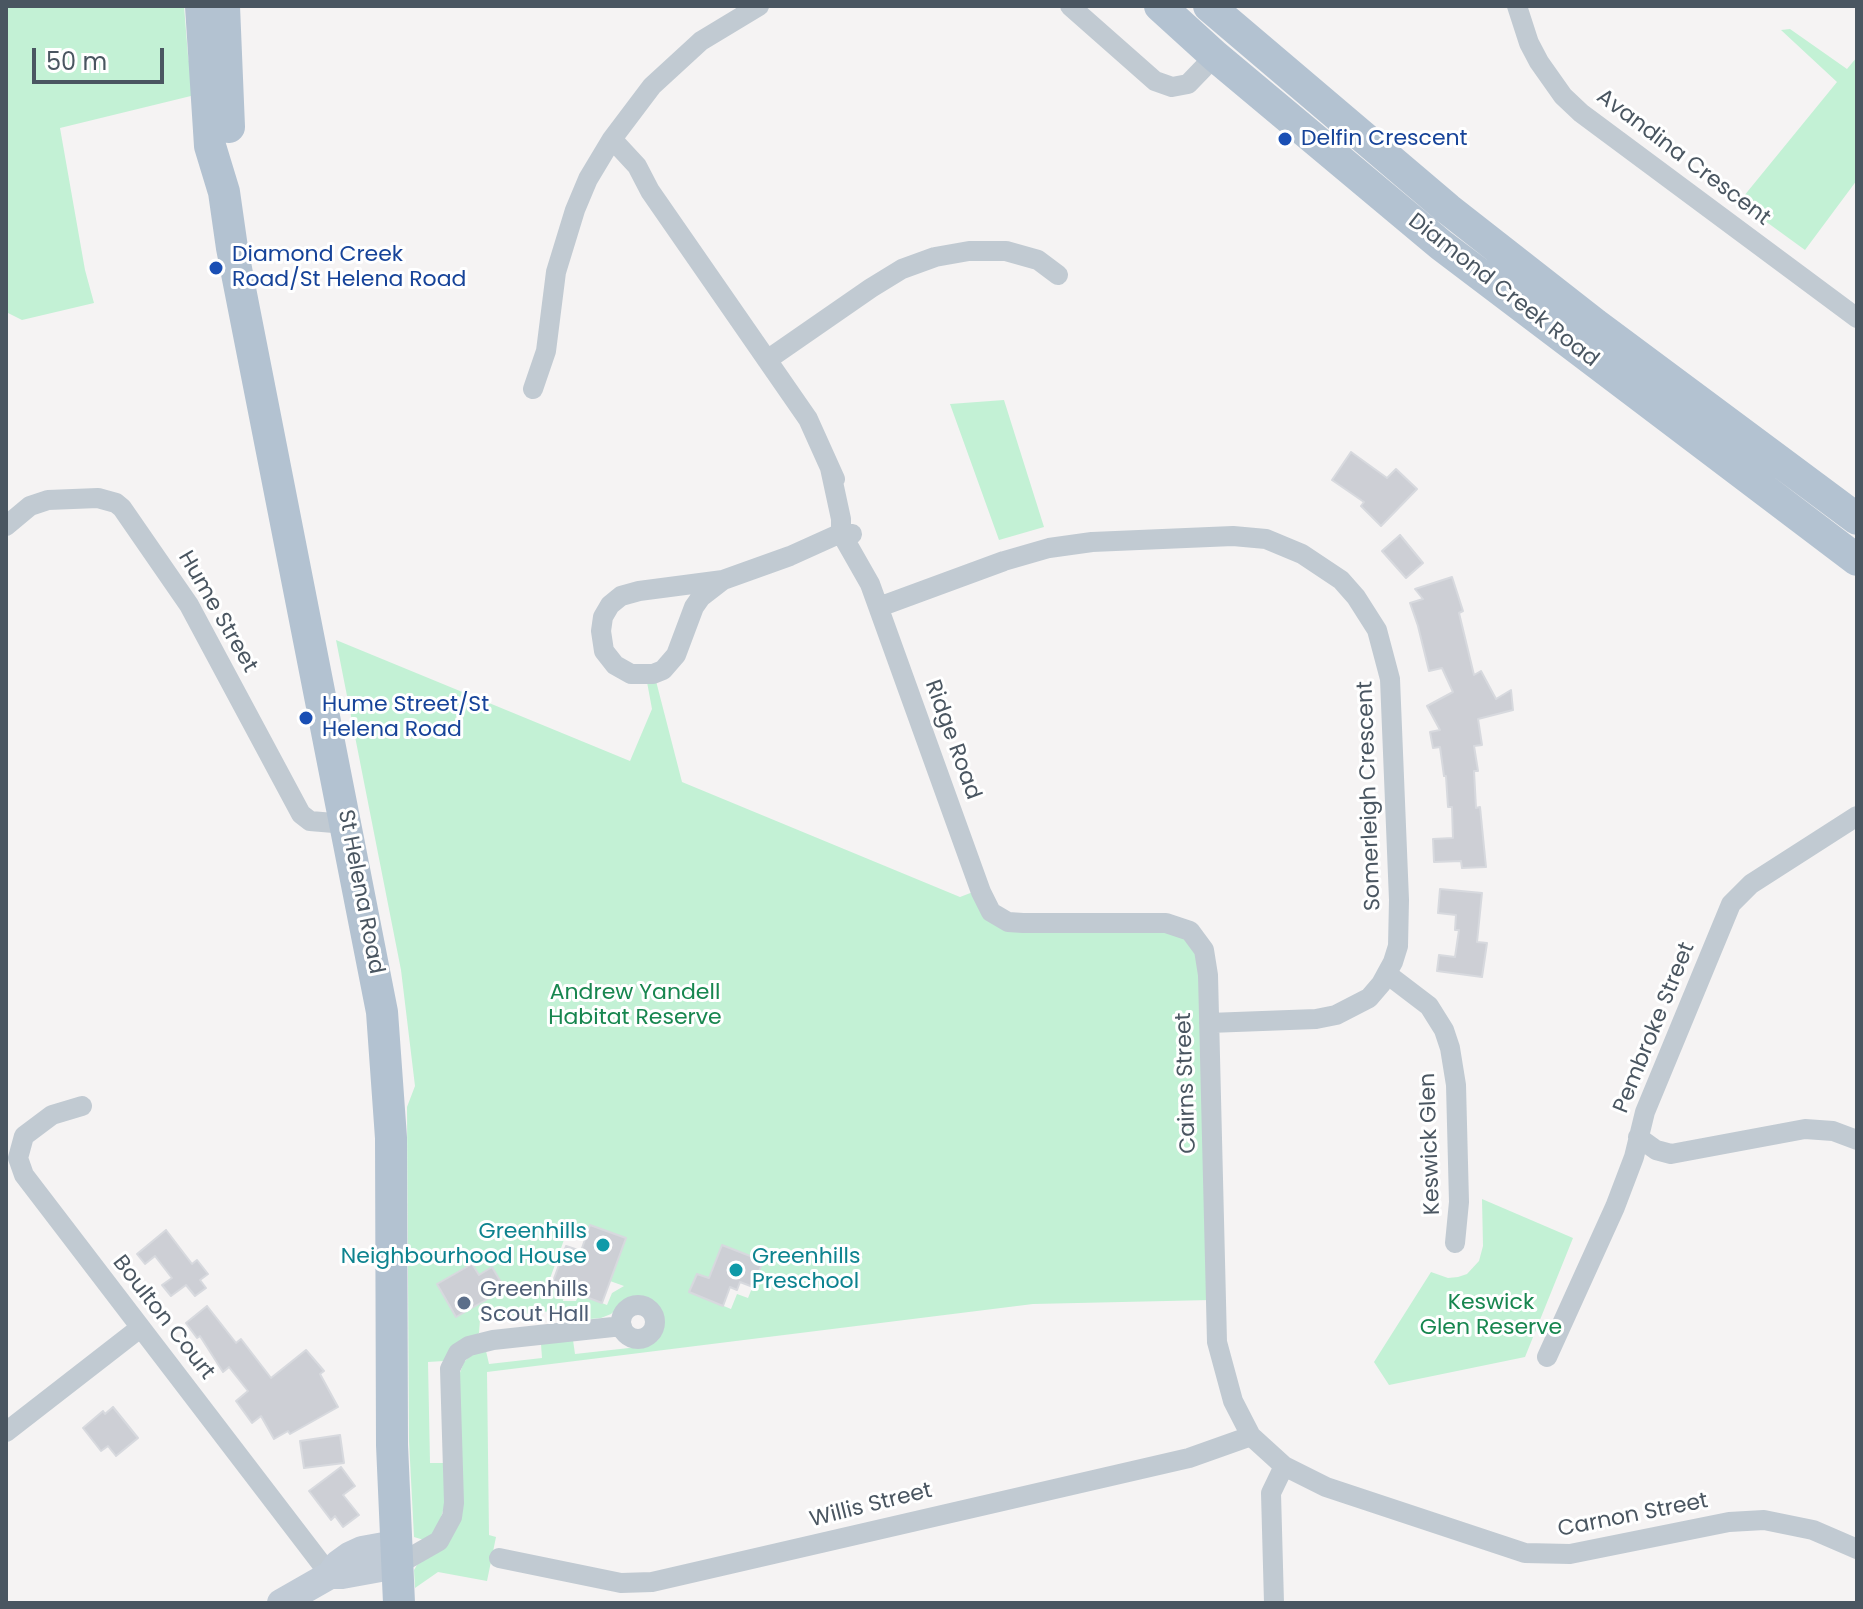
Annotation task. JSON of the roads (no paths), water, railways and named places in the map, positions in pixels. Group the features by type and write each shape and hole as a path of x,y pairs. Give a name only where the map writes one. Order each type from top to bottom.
{"main road":[{"name":"Diamond Creek Road","path":"1160,6 1215,56 1441,245 1857,560"},
{"name":"Diamond Creek Road","path":"1209,6 1448,209 1595,324 1857,519"},
{"name":"St Helena Road","path":"206,9 210,146 224,192 232,248 378,981 390,1091 391,1383 404,1553 399,1603"},
{"path":"1215,56 1238,31"}],"street":[{"path":"533,389 546,351 556,272 588,179 645,94 701,41 759,6"},
{"path":"1070,6 1155,81 1172,87 1188,84 1215,56"},
{"name":"Avandina Crescent","path":"1517,6 1539,62 1550,80 1581,113 1857,318"},
{"name":"Ridge Road","path":"608,146 650,191 808,419 847,504 846,536 865,556 870,584 981,892 991,912"},
{"path":"767,360 881,281 902,269 935,257 969,251 1006,251 1038,260 1058,275"},
{"name":"Hume Street","path":"6,526 30,506 48,500 98,498 122,508 189,605 301,814 310,821 346,824"},
{"path":"723,580 701,597 694,607 676,655 663,670 653,674 631,674 615,665 604,651 601,631 603,617 610,605 621,596 723,580 846,536"},
{"name":"Somerleigh Crescent","path":"879,607 1026,554 1092,542 1250,536 1282,544 1324,567 1348,589 1370,617 1384,648 1390,679 1398,946 1387,974 1369,998 1336,1015 1316,1019 1209,1023"},
{"name":"Pembroke Street","path":"1547,1357 1615,1207 1654,1089 1731,904 1751,884 1857,816"},
{"name":"Cairns Street","path":"991,912 1008,922 1156,922 1182,927 1196,937 1204,950 1208,975 1217,1342 1233,1401 1251,1436"},
{"name":"Keswick Glen","path":"1387,974 1429,1006 1444,1030 1450,1048 1456,1085 1459,1202 1455,1243"},
{"name":"Boulton Court","path":"82,1106 52,1115 24,1136 18,1150 19,1165 24,1175 330,1575"},
{"path":"1638,1137 1656,1150 1671,1154 1805,1129 1833,1131 1857,1140"},
{"path":"281,1603 330,1575 347,1575 439,1541 452,1517 454,1503 450,1369 458,1353 469,1346 493,1340 622,1326"},
{"path":"6,1432 140,1328"},
{"path":"1251,1436 1284,1466 1271,1493 1274,1603"},
{"name":"Willis Street","path":"499,1557 621,1583 652,1582 1189,1458 1251,1436"},
{"name":"Carnon Street","path":"1284,1466 1326,1487 1525,1553 1570,1554 1729,1522 1764,1520 1813,1530 1857,1549"}],"place":[{"name":"Delfin Crescent","path":"1285,139"},
{"name":"Diamond Creek Road/St Helena Road","path":"216,268"},
{"name":"Hume Street/St Helena Road","path":"306,718"},
{"name":"Greenhills Neighbourhood House","path":"603,1245"},
{"name":"Greenhills Preschool","path":"736,1270"},
{"name":"Greenhills Scout Hall","path":"464,1303"}],"park label":[{"name":"Andrew Yandell Habitat Reserve","path":"635,1006"},
{"name":"Keswick Glen Reserve","path":"1491,1316"}]}
